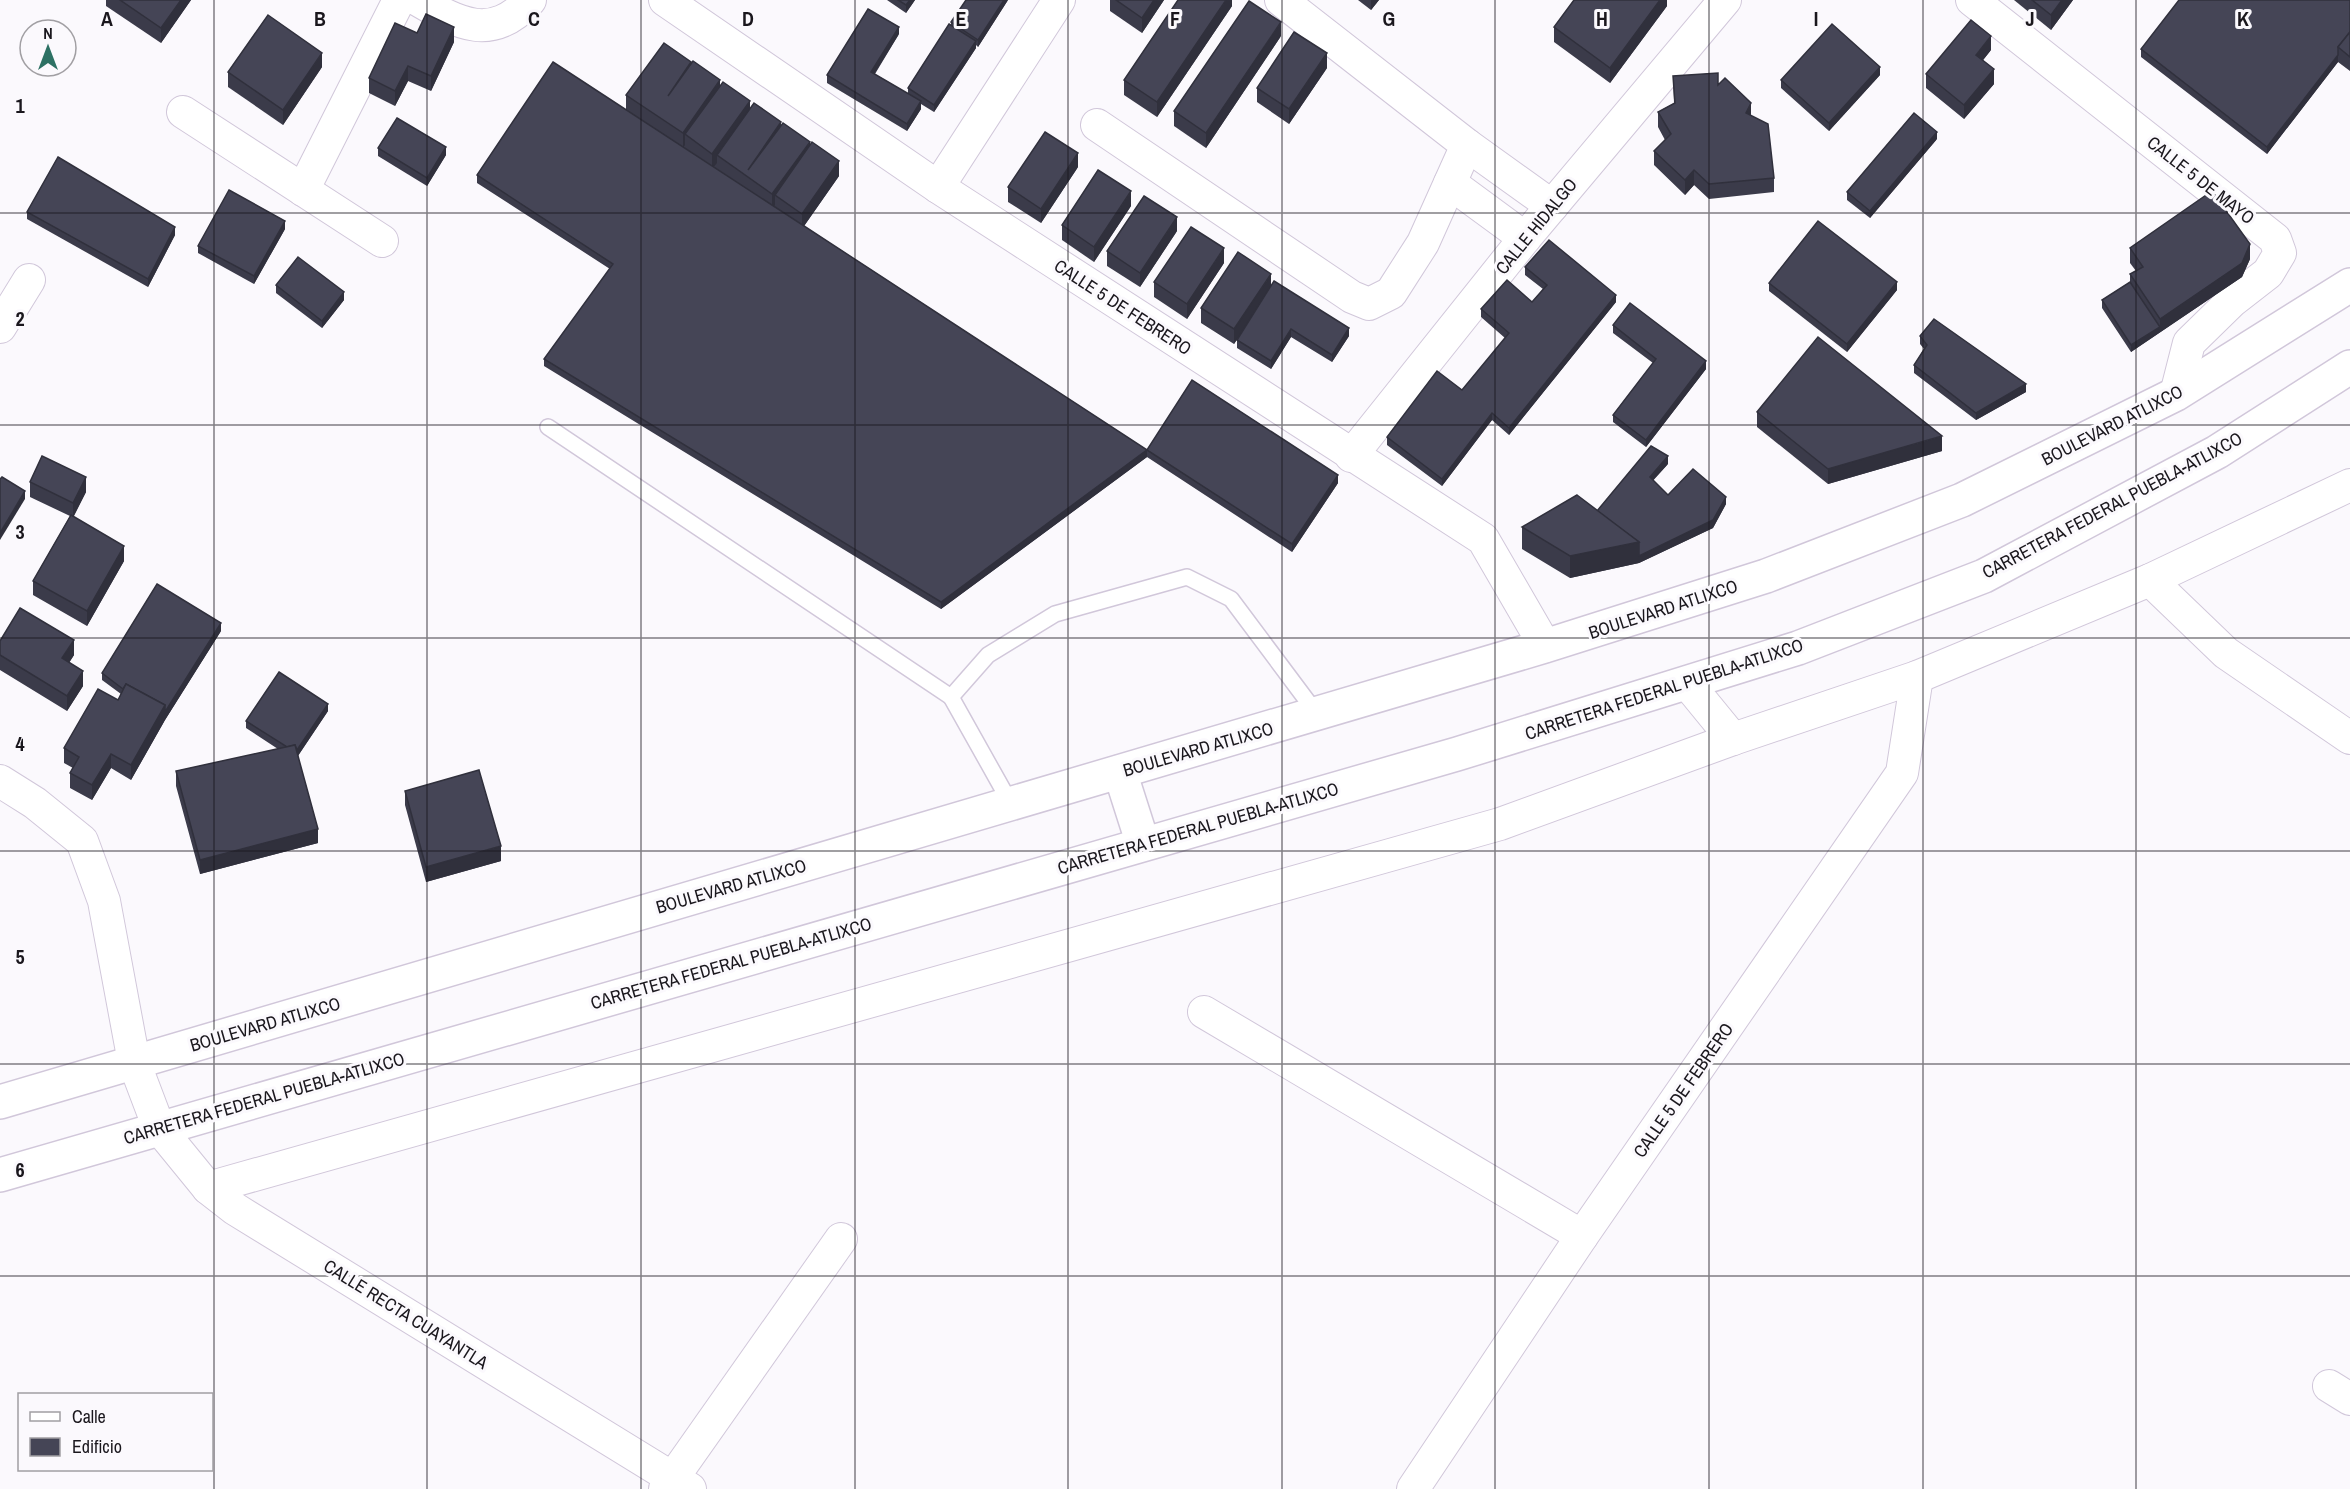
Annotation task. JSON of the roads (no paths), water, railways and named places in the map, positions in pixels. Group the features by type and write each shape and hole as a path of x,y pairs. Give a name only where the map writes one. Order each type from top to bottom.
{"main road":[{"name":"BOULEVARD ATLIXCO","path":"0,1102 1317,714 1545,646 1766,576 1962,500 2176,394 2350,285"},
{"name":"CARRETERA FEDERAL PUEBLA-ATLIXCO","path":"0,1175 1143,844 1688,684 1798,648 1984,576 2217,452 2350,367"},
{"path":"1120,772 1143,844"}],"street":[{"path":"303,190 399,0"},
{"path":"418,0 454,21 488,27 518,14 530,0"},
{"name":"CALLE 5 DE FEBRERO","path":"665,0 938,187 1351,456 1484,539 1545,646"},
{"path":"938,187 1059,0"},
{"path":"1281,0 1467,145 1552,206"},
{"name":"CALLE HIDALGO","path":"1351,456 1525,238 1725,0"},
{"name":"CALLE 5 DE MAYO","path":"1972,0 2275,238 2280,253 2268,273 2232,301 2189,343 2176,394"},
{"path":"183,112 382,241"},
{"path":"1097,125 1352,297 1369,304 1391,293 1423,243 1467,145"},
{"path":"1450,183 1525,238"},
{"path":"0,327 29,280"},
{"path":"208,1188 1500,824 1733,739 1917,677 2150,580 2350,485"},
{"path":"2150,580 2226,653 2350,738"},
{"name":"CALLE 5 DE FEBRERO","path":"1413,1489 1582,1236 1902,773 1917,677"},
{"path":"1688,684 1733,739"},
{"name":"CALLE RECTA CUAYANTLA","path":"0,781 35,803 82,841 104,901 134,1062 159,1128 208,1188 235,1209 676,1486 841,1239"},
{"path":"1204,1012 1582,1236"}],"lane":[{"path":"548,428 951,697 1011,804"},
{"path":"951,697 988,655 1055,614 1187,577 1231,599 1317,714"}]}
